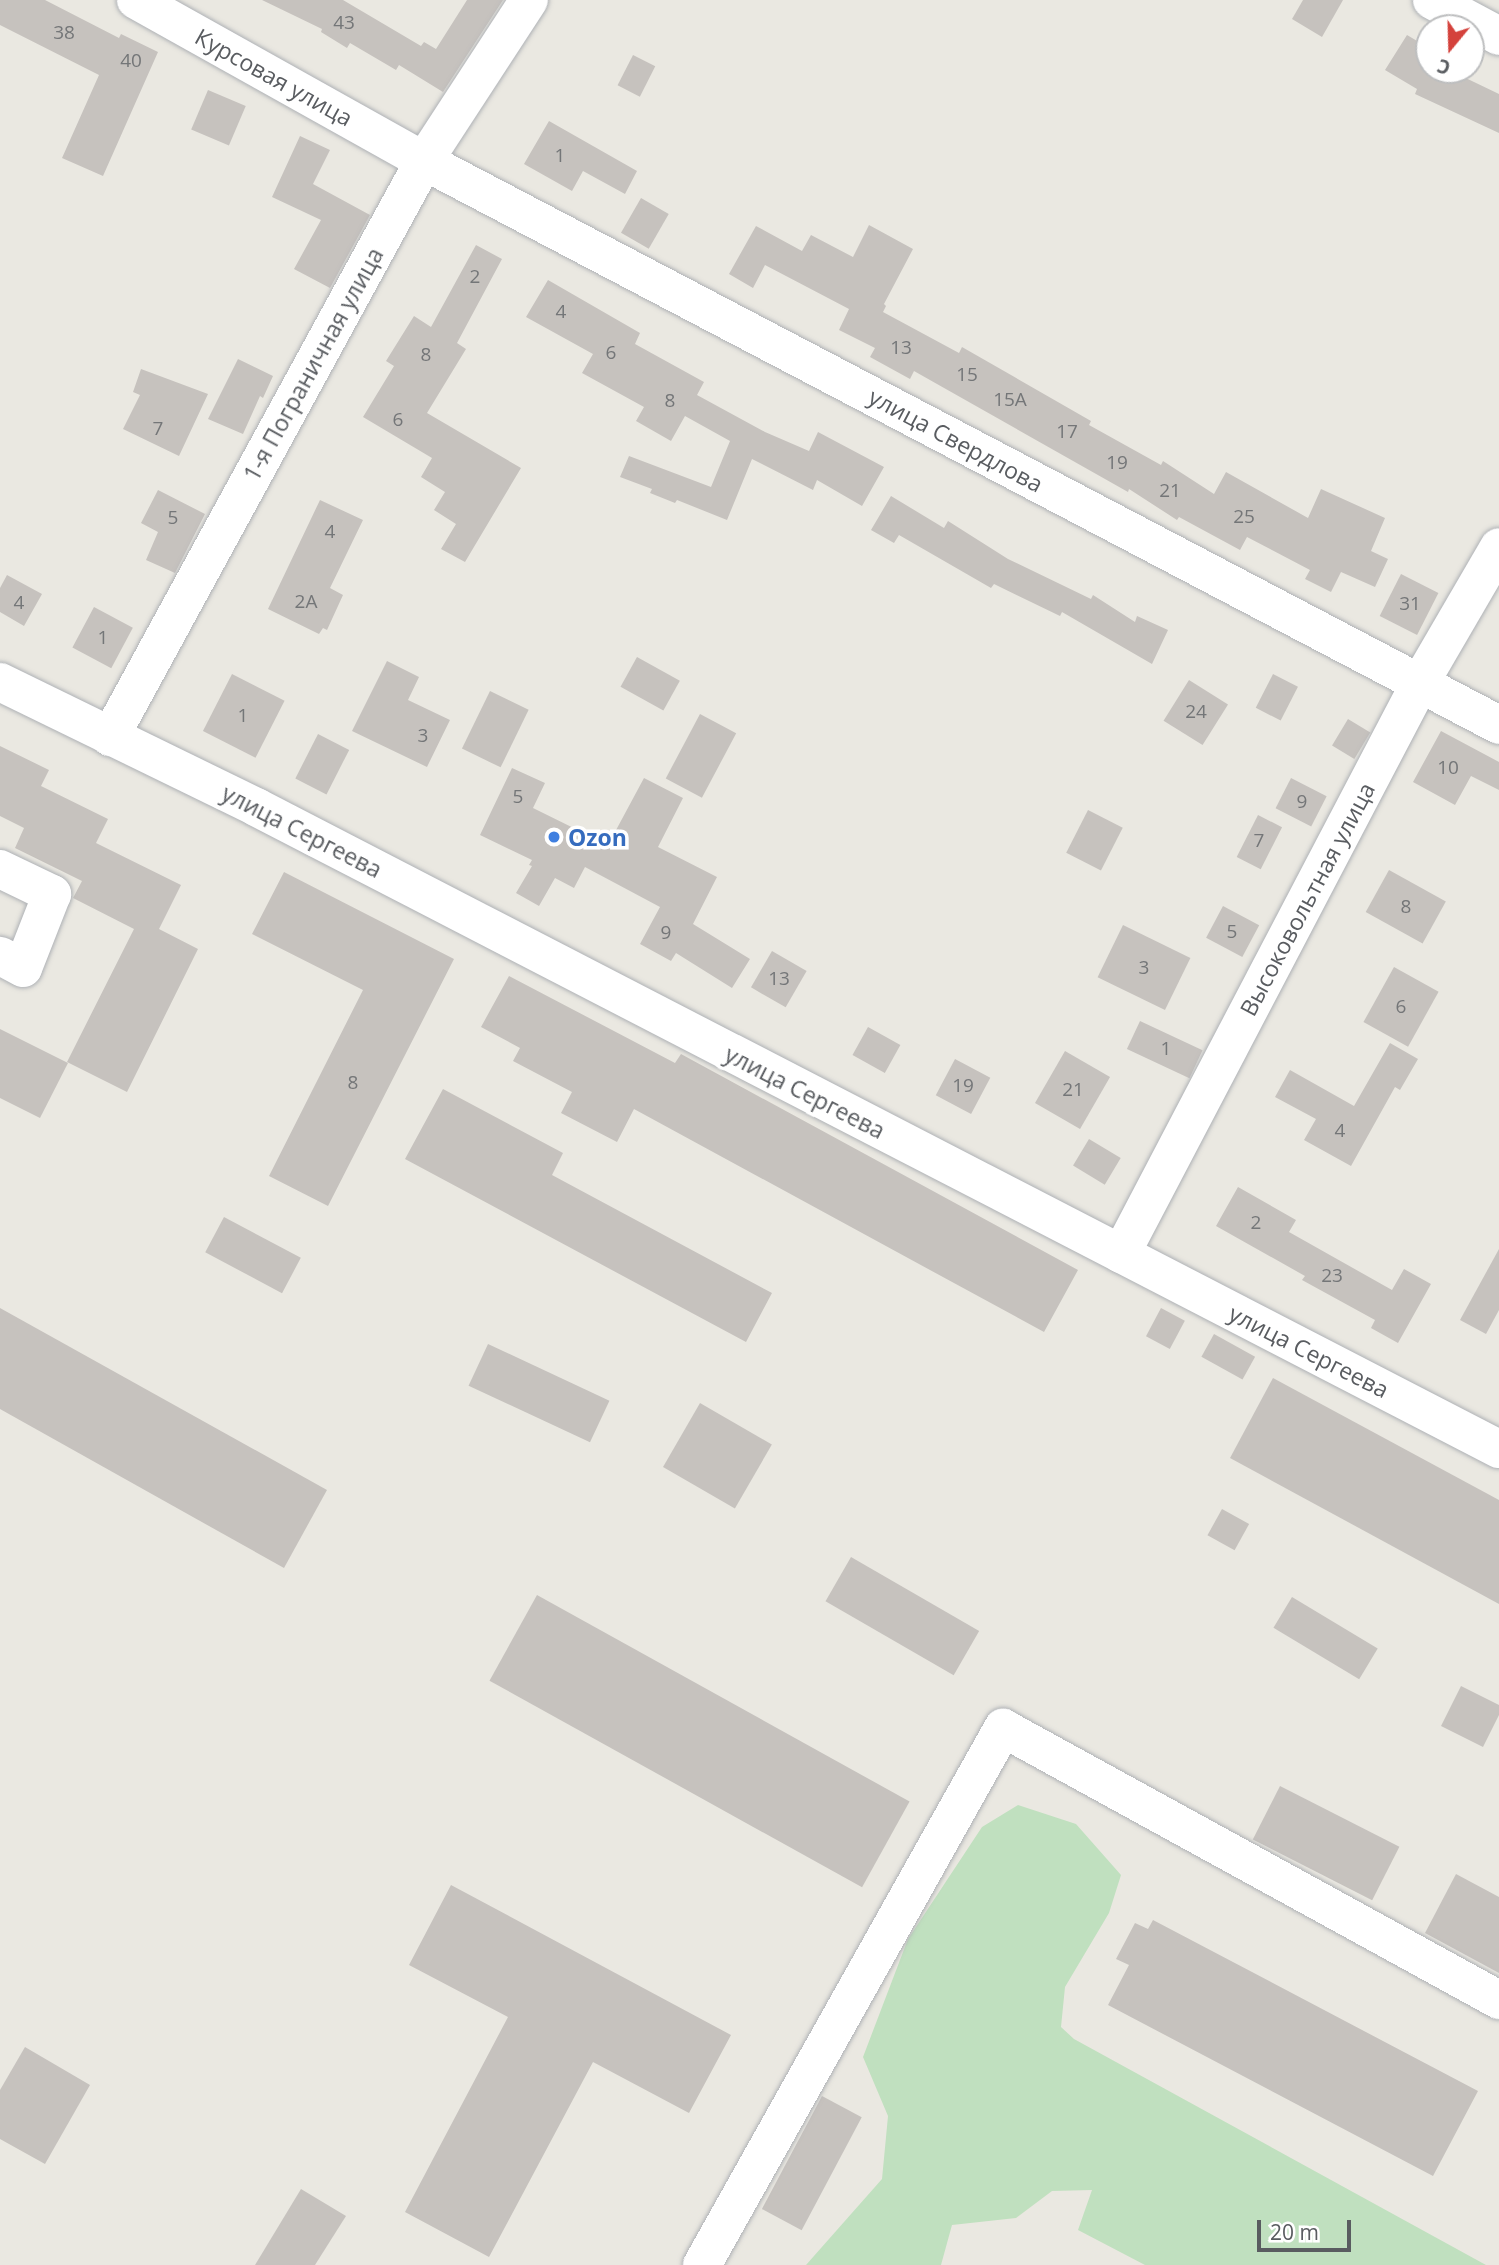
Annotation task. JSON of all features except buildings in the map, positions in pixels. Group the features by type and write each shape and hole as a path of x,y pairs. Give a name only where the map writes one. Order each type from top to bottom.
{"street":[{"name":"Курсовая улица","path":"136,0 418,158"},
{"name":"1-я Пограничная улица","path":"110,737 418,158 529,0"},
{"path":"1432,0 1499,36"},
{"name":"улица Свердлова","path":"418,158 1499,725"},
{"name":"Высоковольтная улица","path":"1121,1254 1420,683 1499,547"},
{"name":"улица Сергеева","path":"0,682 256,807 1499,1449"},
{"path":"0,869 51,894 23,968 0,956"},
{"path":"702,2265 1003,1728 1499,2000"}],"green space":[{"path":"1018,1805 1076,1824 1121,1875 1109,1913 1065,1987 1061,2027 1074,2039 1486,2265 1145,2265 1078,2230 1092,2190 1052,2191 1016,2218 952,2225 941,2265 806,2265 882,2179 888,2116 863,2057 908,1939 982,1827"}],"place":[{"name":"Ozon","path":"554,837"}]}
